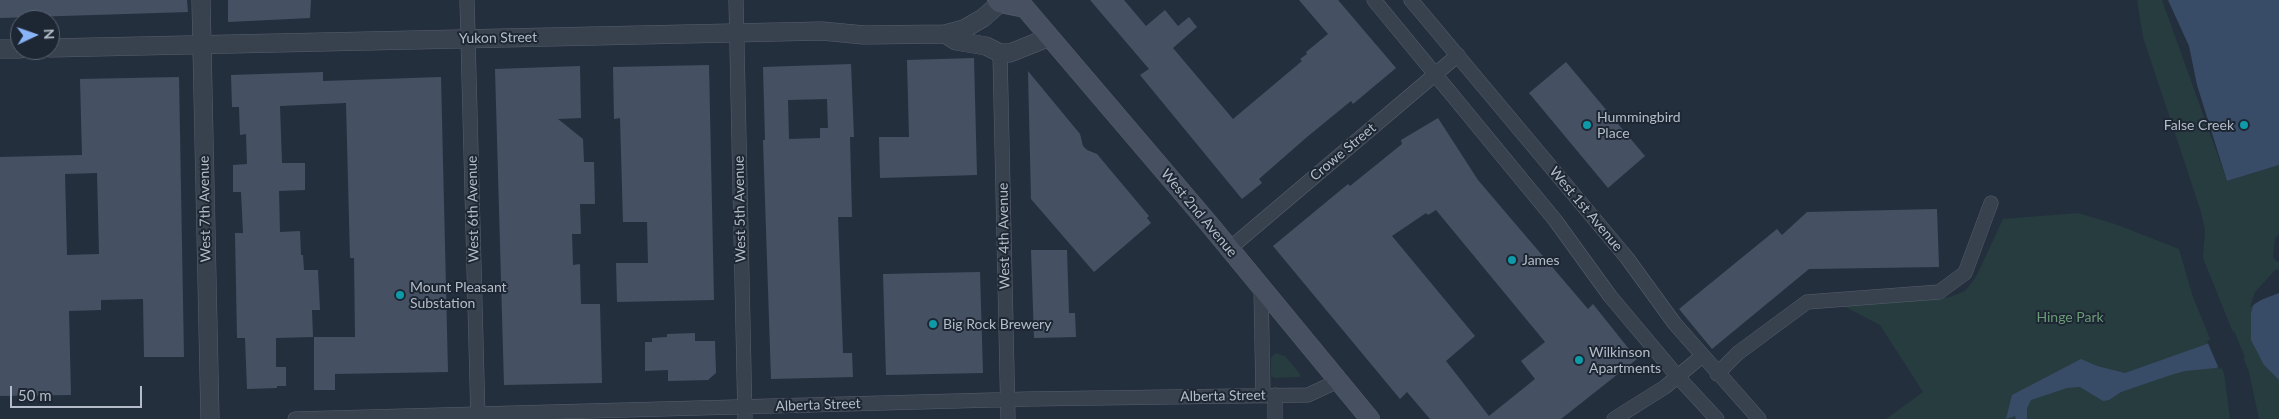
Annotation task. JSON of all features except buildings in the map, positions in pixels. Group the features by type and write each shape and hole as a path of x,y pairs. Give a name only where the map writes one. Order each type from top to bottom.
{"main road":[{"name":"West 2nd Avenue","path":"999,2 1025,4 1050,37 1370,419"}],"street":[{"name":"West 7th Avenue","path":"201,0 210,419"},
{"name":"West 6th Avenue","path":"467,0 478,417"},
{"name":"West 5th Avenue","path":"736,0 745,413"},
{"path":"1374,0 1555,220 1610,296 1678,377 1717,419"},
{"name":"West 1st Avenue","path":"1411,0 1627,258 1675,324 1717,374 1759,419"},
{"name":"Yukon Street","path":"60,48 822,31 864,35 945,34 964,30 982,18 999,2"},
{"name":"Yukon Street","path":"945,34 956,41 986,46 1000,53"},
{"path":"1000,53 1017,51 1050,37"},
{"name":"West 4th Avenue","path":"1000,53 1008,419"},
{"name":"Crowe Street","path":"1229,250 1458,55"},
{"path":"1717,374 1738,353 1807,302 1939,292 1965,273 1991,203"},
{"path":"1261,288 1269,395 1275,419"},
{"path":"1614,419 1678,377 1702,356"},
{"name":"Alberta Street","path":"295,419 745,413 1008,400 1308,395 1338,381"}],"green space":[{"path":"2137,0 2162,0 2227,181 2279,165 2279,236 2275,257 2279,263 2279,271 2264,365 2279,380 2279,419 2259,419 2249,372 2203,258 2205,230 2201,212 2143,37"},
{"name":"Hinge Park","path":"2078,213 2115,224 2179,249 2193,297 2224,373 2230,419 1886,419 1923,392 1880,325 1838,303 1950,297 1965,291 1976,277 2003,219"},
{"path":"1276,353 1285,356 1300,374 1300,377 1275,378 1271,376 1271,358"}],"water":[{"name":"False Creek","path":"2168,0 2279,0 2279,165 2227,181 2197,85 2189,46"},
{"path":"2279,271 2279,380 2264,365 2251,340 2251,313 2257,294"},
{"path":"2235,334 2230,359 2216,368 2185,371 2171,375 2121,392 2109,400 2103,401 2080,387 2067,388 2031,400 2027,408 2027,419 2016,419 2015,416 2006,419 2012,395 2081,359 2097,366 2125,373"}],"pier":[{"path":"2279,234 2277,262 2273,257 2275,239"},
{"path":"2276,269 2279,270 2279,293 2261,300 2250,307 2255,292"},
{"path":"2234,331 2245,357 2219,369 2207,341"}],"place":[{"name":"Hummingbird Place","path":"1587,125"},
{"name":"False Creek","path":"2244,125"},
{"name":"James","path":"1512,260"},
{"name":"Mount Pleasant Substation","path":"400,295"},
{"name":"Big Rock Brewery","path":"933,324"},
{"name":"Wilkinson Apartments","path":"1579,360"}]}
